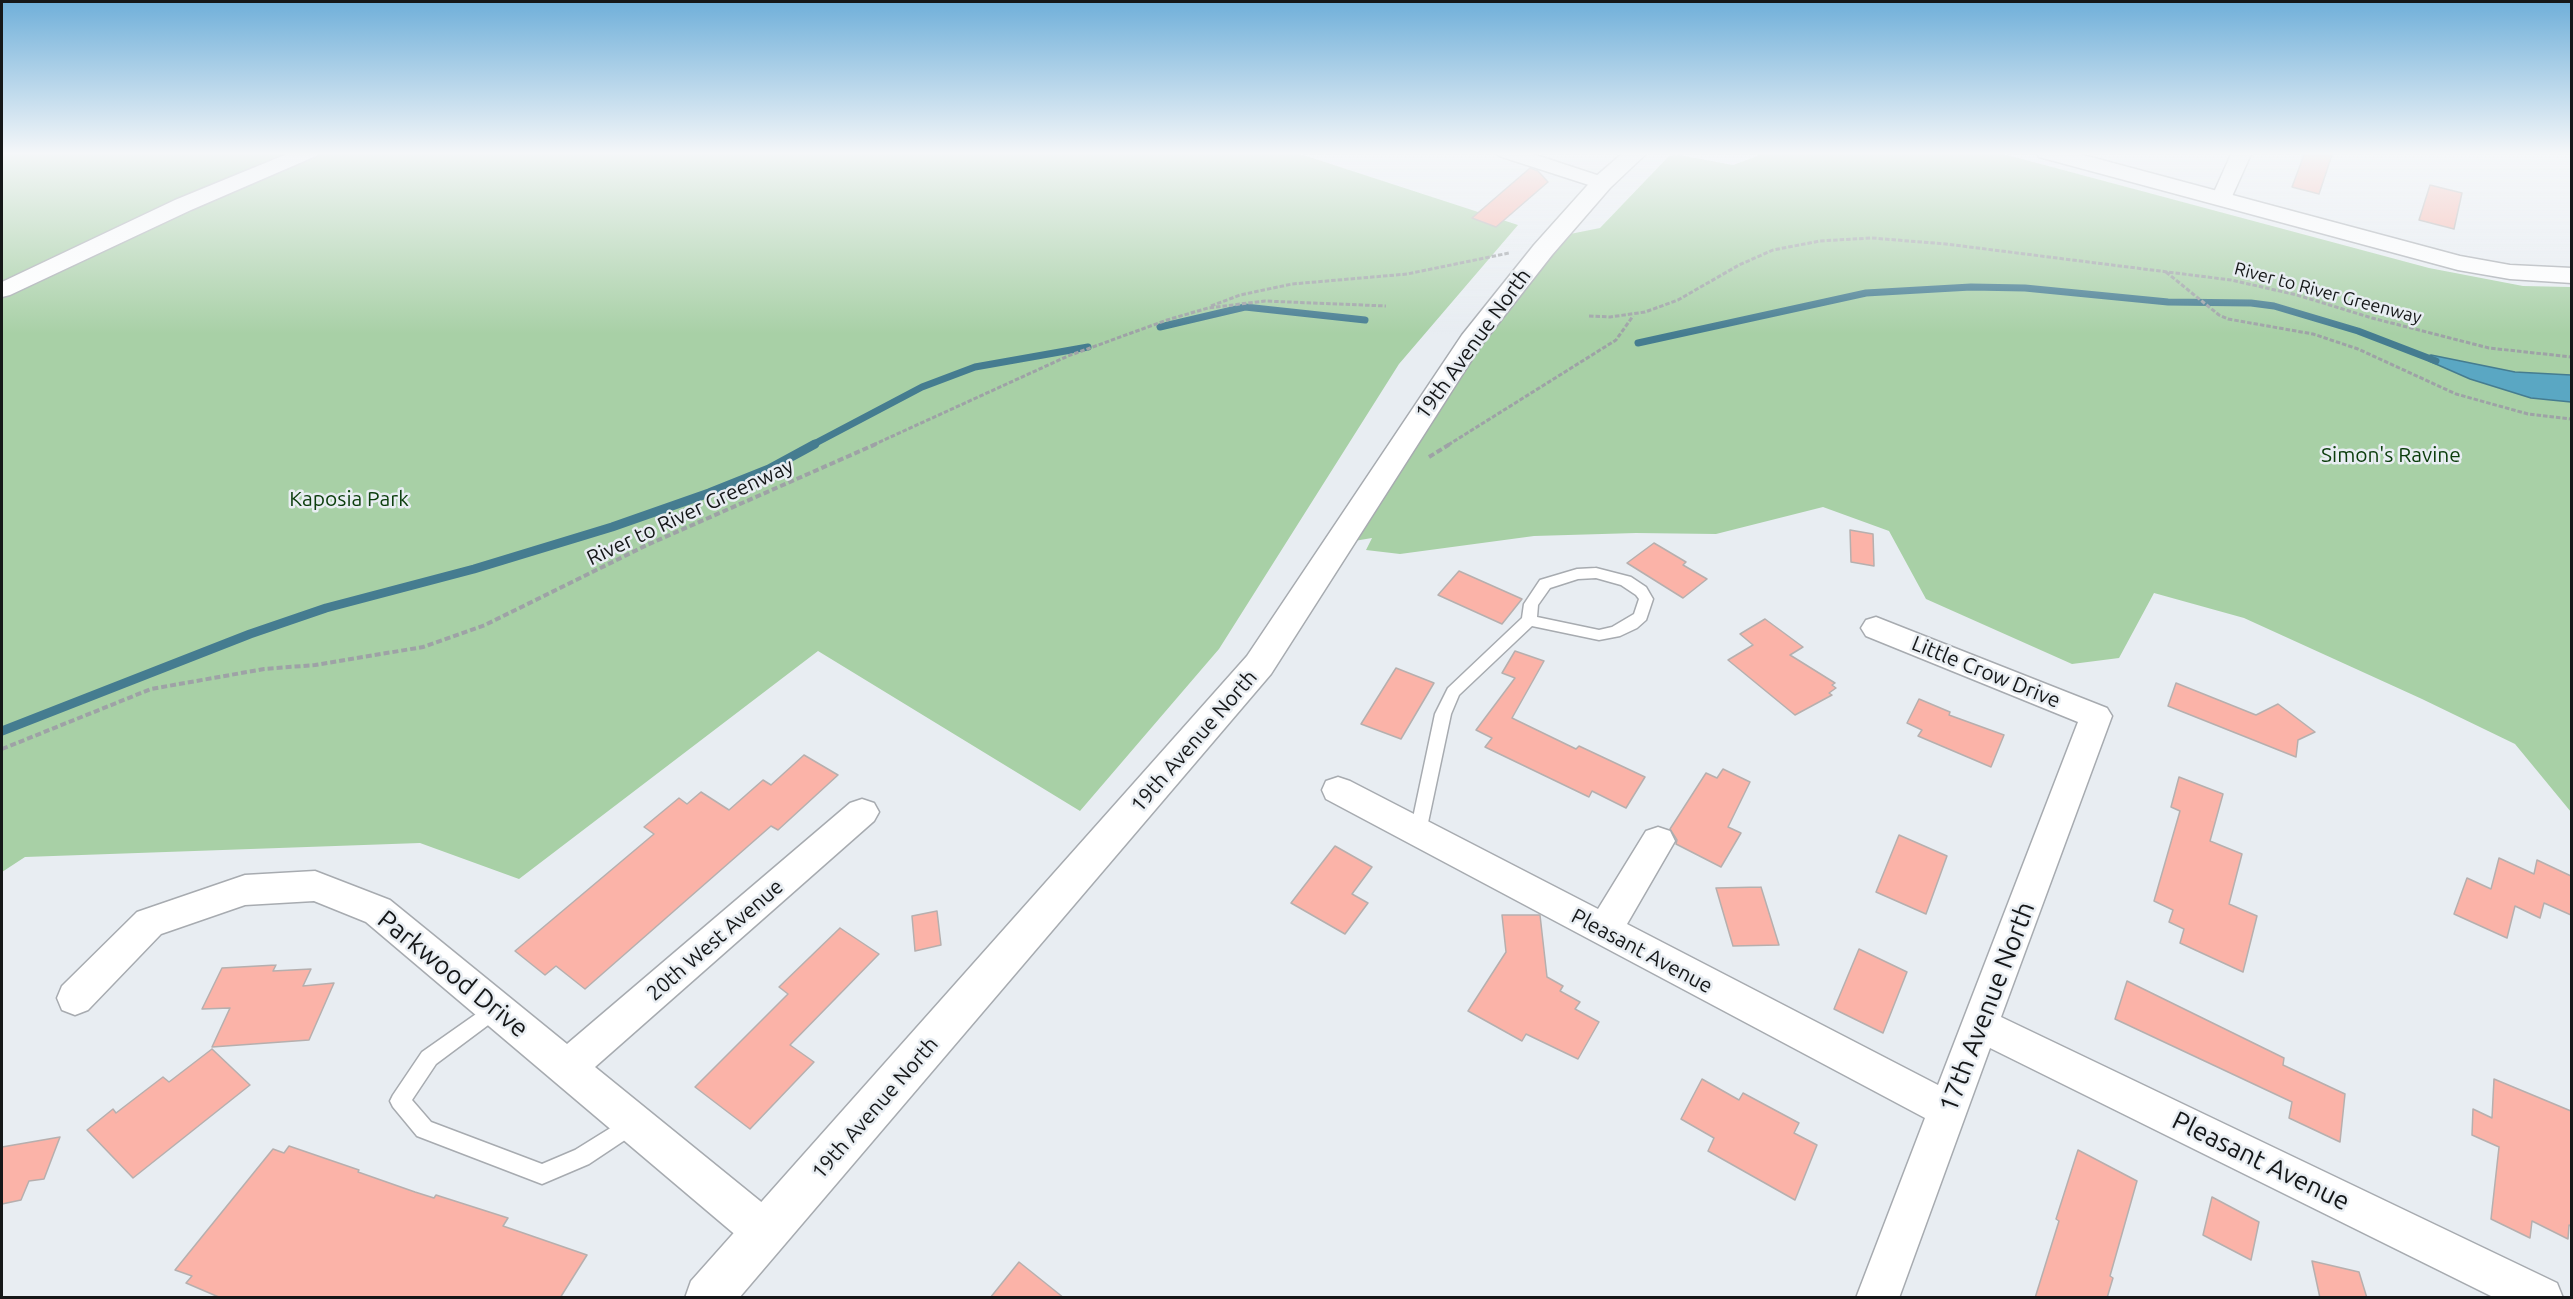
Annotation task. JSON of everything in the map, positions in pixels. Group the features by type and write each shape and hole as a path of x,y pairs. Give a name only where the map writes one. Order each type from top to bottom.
{"street":[{"path":"2,290 167,213"},
{"name":"19th Avenue North","path":"708,1298 1259,665 1442,382 1543,250 1576,213"},
{"path":"2272,213 2458,263 2510,272 2571,276"},
{"name":"Little Crow Drive","path":"1876,628 2096,716"},
{"name":"17th Avenue North","path":"1877,1298 2096,716"},
{"name":"Pleasant Avenue","path":"1338,790 1947,1110"},
{"name":"20th West Avenue","path":"567,1068 862,812"},
{"path":"1604,931 1658,841"},
{"name":"Parkwood Drive","path":"75,998 149,923 245,890 315,886 378,910 766,1233"},
{"name":"Pleasant Avenue","path":"1980,1025 2542,1298"}],"lane":[{"path":"1418,832 1443,714 1453,692 1529,620 1531,603 1545,584 1577,574 1596,573 1626,581 1641,591 1646,599 1641,616 1632,624 1607,634 1583,633 1529,620"},
{"path":"496,1008 429,1058 400,1101 424,1129 542,1173 582,1157 633,1123"}],"path":[{"name":"River to River Greenway","path":"1589,316 1633,316 1678,300 1739,265 1773,250 1844,238 1907,240 2230,280 2274,289 2372,318 2490,348 2571,357"},
{"path":"1208,308 1240,294 1292,284 1407,274 1491,255 1543,250"},
{"path":"2165,272 2219,315 2238,321 2336,340 2456,394 2528,414 2571,420"},
{"name":"River to River Greenway","path":"2,749 151,689 264,669 315,665 423,647 485,625 647,545 1068,356 1167,320 1208,308 1265,301 1386,306"},
{"path":"1425,459 1616,340 1633,316"}],"green space":[{"name":"Kaposia Park","path":"2,213 1480,213 1518,225 1399,364 1219,649 1080,811 818,651 519,879 420,843 25,857 2,872"},
{"name":"Simon's Ravine","path":"1615,213 2222,213 2429,268 2523,286 2571,287 2571,812 2515,744 2244,618 2154,593 2119,658 2072,664 1926,599 1889,531 1823,507 1716,534 1636,533 1534,536 1400,554 1366,550 1372,538 1336,544 1555,237 1600,228"}],"water":[{"path":"2431,355 2515,372 2571,375 2571,402 2531,398 2470,379 2429,361 2426,357"}],"building":[{"path":"1478,213 1513,213 1496,227 1472,218"},
{"path":"2421,213 2458,213 2454,229 2419,220"},
{"path":"1850,530 1873,534 1874,566 1851,562"},
{"path":"1654,543 1686,562 1683,565 1707,579 1683,598 1627,563"},
{"path":"1459,571 1522,599 1502,624 1438,595"},
{"path":"1765,619 1803,647 1790,655 1835,683 1832,685 1836,688 1829,693 1832,695 1795,715 1728,660 1753,645 1740,634"},
{"path":"1515,651 1544,661 1512,718 1576,749 1579,746 1645,777 1626,808 1592,791 1589,797 1485,747 1492,738 1476,730 1515,678 1502,673"},
{"path":"1396,668 1434,683 1401,739 1361,724"},
{"path":"2176,683 2256,715 2278,704 2315,732 2298,740 2296,757 2168,706"},
{"path":"1919,699 1950,712 1949,715 2004,735 1991,767 1918,736 1922,730 1907,723"},
{"path":"804,755 838,775 778,830 771,826 585,989 556,966 545,975 515,951 654,834 644,827 679,798 687,804 701,792 729,810 763,780 771,785"},
{"path":"1723,769 1750,782 1728,827 1741,833 1721,867 1676,844 1677,840 1670,829 1706,773 1717,778"},
{"path":"2179,777 2223,794 2210,841 2242,854 2229,904 2257,916 2243,972 2180,943 2184,929 2169,922 2173,910 2154,901 2180,811 2171,807"},
{"path":"1899,835 1947,856 1926,914 1876,892"},
{"path":"1335,846 1372,867 1352,894 1368,903 1345,934 1291,903"},
{"path":"2499,858 2534,874 2537,860 2571,876 2571,915 2544,903 2540,918 2515,906 2507,938 2454,914 2467,878 2491,889"},
{"path":"1761,887 1779,945 1733,946 1716,888"},
{"path":"937,911 941,945 915,951 912,916"},
{"path":"1502,915 1540,915 1547,977 1563,986 1560,991 1580,1002 1575,1009 1599,1022 1578,1059 1526,1034 1522,1041 1468,1011 1506,952"},
{"path":"840,928 879,954 790,1045 814,1062 750,1129 695,1087 788,994 779,987"},
{"path":"1859,949 1907,972 1883,1033 1834,1009"},
{"path":"276,965 273,971 311,969 303,986 334,983 309,1040 212,1047 230,1008 202,1009 222,968"},
{"path":"2127,981 2284,1058 2283,1065 2345,1094 2340,1142 2289,1118 2292,1102 2115,1019"},
{"path":"212,1049 250,1085 133,1178 87,1130 113,1109 116,1113 163,1077 169,1082"},
{"path":"1702,1079 1739,1100 1743,1093 1799,1123 1794,1133 1817,1145 1795,1200 1708,1151 1714,1138 1681,1119"},
{"path":"2494,1079 2571,1111 2571,1226 2569,1225 2568,1239 2532,1221 2530,1238 2491,1219 2499,1147 2472,1135 2473,1109 2492,1118"},
{"path":"60,1137 44,1179 29,1181 21,1200 2,1204 2,1147"},
{"path":"289,1146 415,1192 434,1198 436,1195 508,1218 503,1226 587,1255 560,1298 221,1298 186,1283 192,1276 175,1270 273,1149 284,1153"},
{"path":"2078,1150 2137,1181 2110,1276 2113,1278 2107,1298 2035,1298 2059,1221 2056,1219"},
{"path":"2212,1197 2259,1222 2251,1260 2203,1235"},
{"path":"2312,1261 2359,1272 2367,1298 2320,1298"},
{"path":"1019,1262 1064,1298 990,1298"}],"waterway":[{"path":"1638,343 1866,293 1971,287 2025,288 2168,302 2251,303 2274,306 2358,331 2436,361"},
{"path":"1160,327 1245,307 1365,320"},
{"path":"812,445 922,387 975,367 1088,347"},
{"path":"2,731 250,634 326,608 474,569 612,527 709,493 769,469 815,444"}]}
